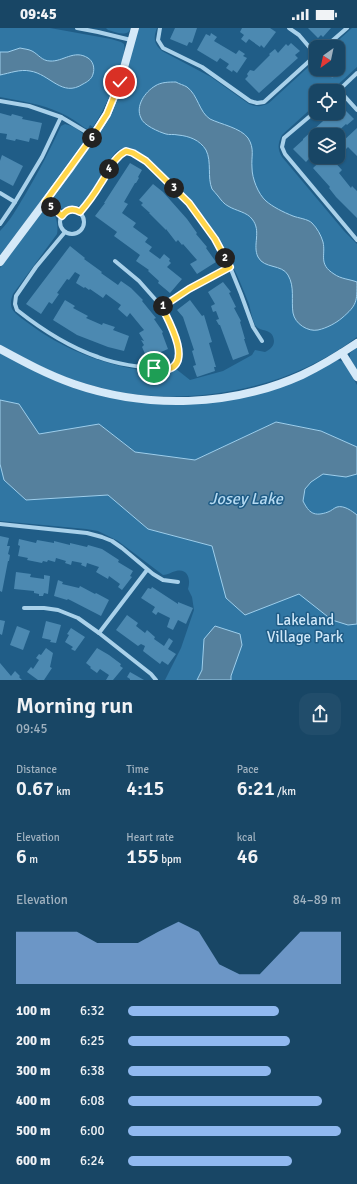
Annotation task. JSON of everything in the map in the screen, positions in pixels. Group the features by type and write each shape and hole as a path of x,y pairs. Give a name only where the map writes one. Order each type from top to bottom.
{"street":[{"path":"77,28 99,30 131,40"},
{"path":"0,262 93,136 107,114 120,82 134,28"},
{"path":"160,28 158,40 162,48 202,67 250,100 257,103 264,102 309,61"},
{"path":"289,28 299,35 309,47"},
{"path":"333,40 347,28"},
{"path":"345,84 357,73"},
{"path":"345,97 357,110"},
{"path":"0,101 29,106 61,117 93,136"},
{"path":"309,116 284,138 282,147 285,154 357,240"},
{"path":"0,224 42,157 61,117"},
{"path":"80,212 119,155 126,151 133,153 146,161 189,203 215,239 230,267 253,327 262,341"},
{"path":"0,193 15,202"},
{"path":"45,202 62,216"},
{"path":"72,209 80,212 85,220 84,228 77,234 65,232 60,226 60,219 62,216 68,210 72,209"},
{"path":"65,232 36,267 16,296 15,304 17,310 48,333 99,358 132,365 167,369 171,368 176,364 180,356 178,344 162,307 139,281 115,261"},
{"path":"162,307 189,289 230,267"},
{"path":"0,349 33,367 75,384 101,392 129,398 176,401 221,398 263,389 301,375 332,360 357,343"},
{"path":"342,353 357,376"},
{"path":"0,524 95,534 116,544 147,570 163,580 178,582"},
{"path":"99,633 147,570"},
{"path":"24,608 58,610 71,614 84,621 151,674 156,680"}],"green space":[{"path":"0,28 50,28 111,39 124,44 119,73 108,99 93,127 90,125 88,129 85,128 67,116 46,107 0,97"},
{"path":"106,28 131,28 124,34 108,30"},
{"path":"138,28 157,28 155,41 157,46 162,51 211,77 249,104 259,106 269,103 309,66 309,76 345,76 345,40 339,40 352,28 357,28 357,67 339,84 309,84 309,110 282,135 279,151 282,157 344,231 357,244 357,337 333,353 307,367 281,378 225,392 196,396 139,395 100,388 47,370 0,345 0,268 42,211 46,209 53,212 55,216 57,221 57,234 13,294 11,303 12,309 18,315 54,340 95,359 149,372 167,372 176,369 190,380 223,371 252,355 255,350 265,352 273,345 274,341 271,334 255,325 249,304 240,282 215,235 194,207 170,180 136,151 131,148 126,148 116,152 98,182 81,205 62,208 53,203 52,198 93,143"},
{"path":"65,124 72,126 81,132 84,135 86,142 0,255 0,231 19,205 53,144 61,126"},
{"path":"357,347 357,371 350,360 350,353"},
{"path":"0,353 74,388 189,404 306,377 337,360 344,362 357,385 357,447 321,431 276,422 195,460 135,452 99,424 38,434 19,404 0,400"},
{"name":"Lakeland Village Park","path":"0,464 4,480 26,500 108,495 148,529 212,546 357,569 357,680 165,680 181,648 194,610 192,597 188,589 189,579 186,573 183,571 174,571 163,575 118,541 98,531 0,521"},
{"path":"323,474 346,477 357,474 357,515 351,510 337,507 322,514 314,514 304,504 303,501 307,487 311,482"}],"water":[{"path":"20,48 28,49 47,61 55,61 73,55 83,56 90,59 93,65 94,69 92,76 85,83 76,88 69,88 62,87 44,76 30,71 19,71 0,75 0,52 8,52"},
{"path":"176,82 191,90 206,116 236,129 248,138 252,149 253,176 256,186 263,198 282,211 308,220 312,223 319,232 323,242 324,263 326,267 337,276 357,282 355,303 347,314 337,322 325,328 310,330 296,321 292,308 292,289 288,275 282,269 261,261 256,252 257,233 252,219 225,204 212,189 209,159 204,147 197,141 186,136 159,132 142,121 139,113 140,104 148,92 160,84"},
{"name":"Josey Lake","path":"0,400 19,404 39,434 99,424 135,452 195,460 276,422 321,431 357,447 357,474 346,477 323,474 311,482 305,489 303,501 312,513 319,514 328,512 336,507 342,507 357,515 357,624 348,625 332,620 299,594 245,615 226,598 212,546 148,529 108,495 26,500 4,480 0,464"},
{"path":"215,626 240,634 242,645 231,680 197,680 202,670 204,639"}],"building":[{"path":"175,28 197,28 192,43 189,42 187,46 170,39"},
{"path":"242,28 270,28 276,32 264,48 261,45 260,47 249,39 246,43 241,39 244,35 240,32"},
{"path":"308,28 331,28 323,37 321,35 318,38"},
{"path":"211,33 217,37 214,41 236,54 239,50 245,54 243,56 247,58 237,73 226,68 229,64 220,58 217,62 197,50 206,34 210,36"},
{"path":"291,43 300,51 295,55 298,58 259,93 245,79 248,76 247,74 250,70 254,71 275,49 278,53 286,44 288,46"},
{"path":"345,110 354,119 342,128 315,128 324,120 345,120"},
{"path":"0,113 11,116 12,114 23,117 22,119 42,123 38,140 30,138 29,142 16,139 15,141 6,139 7,134 0,133"},
{"path":"357,128 357,156 348,147 346,149 345,148 345,139"},
{"path":"309,134 309,159 306,162 293,149"},
{"path":"2,155 23,166 13,186 0,179 0,161"},
{"path":"130,163 142,170 138,177 139,178 124,202 128,204 122,213 136,223 133,227 148,238 145,242 152,247 149,251 160,259 164,254 170,259 169,261 171,263 167,267 182,279 170,293 158,283 159,281 148,271 149,270 136,261 140,255 114,236 117,232 95,216"},
{"path":"317,164 336,164 342,170 339,173 351,188 352,186 357,191 357,218 336,197 329,188 330,187 313,168"},
{"path":"153,184 163,192 187,219 216,262 197,274 190,264 197,260 183,244 182,245 178,240 176,242 166,229 141,205 143,203 139,200"},
{"path":"70,246 85,258 84,259 102,272 101,273 118,285 121,281 131,288 143,300 142,301 156,318 154,319 163,332 162,333 168,349 147,358 142,347 144,345 141,340 144,341 139,333 144,330 130,313 127,317 118,309 121,305 106,294 103,298 90,289 84,288 76,283 80,275 75,272 69,280 67,279 57,293 59,294 52,304 49,302 41,314 26,304"},
{"path":"223,282 231,292 229,293 236,307 234,308 241,321 244,339 249,354 233,360 220,325 216,320 219,319 216,311 213,312 211,306 215,304 208,292"},
{"path":"65,300 75,306 73,308 88,316 86,318 102,325 103,323 115,327 113,330 129,336 124,351 108,347 77,335 53,320"},
{"path":"190,300 202,316 204,315 212,342 209,343 216,367 214,367 215,371 197,377 193,366 196,365 192,351 194,350 183,317 177,310"},
{"path":"0,536 9,538 7,546 10,546 8,554 10,555 9,561 2,592 0,591"},
{"path":"19,539 36,543 37,540 54,543 54,541 70,545 70,543 87,547 88,545 102,549 119,560 118,562 133,571 130,576 132,577 122,590 118,587 120,584 109,576 108,579 96,572 99,567 87,563 86,567 81,565 82,563 72,561 71,565 65,563 66,561 56,558 55,562 48,560 47,562 43,561 42,563 27,560 28,558 18,556 20,546 18,545"},
{"path":"16,572 31,574 30,577 44,579 44,575 50,576 48,594 44,593 43,596 39,596 39,594 34,593 34,591 14,589"},
{"path":"58,580 63,582 62,584 79,588 80,586 109,600 101,616 68,599 54,596"},
{"path":"152,587 178,604 178,602 193,608 186,624 178,620 173,630 167,627 170,618 158,612 156,615 152,612 155,607 141,598 148,588 151,589"},
{"path":"127,615 138,623 136,626 145,633 147,630 155,637 154,639 164,646 169,638 173,641 168,649 176,654 168,665 162,661 160,664 143,651 145,646 141,644 138,646 116,630"},
{"path":"0,620 5,621 2,635 0,634"},
{"path":"46,621 61,625 56,643 42,638"},
{"path":"17,626 30,631 23,650 10,645"},
{"path":"71,628 85,637 75,651 71,649 73,647 65,642 69,635 67,634"},
{"path":"46,648 53,653 50,667 52,668 44,680 38,680 27,672 31,667 33,669 39,660 36,658 39,654 41,655"},
{"path":"97,648 121,664 120,666 123,668 113,680 106,680 109,675 100,669 97,673 86,663"},
{"path":"0,663 11,676 15,671 22,680 0,680"},
{"path":"130,672 144,680 130,680 127,677"}],"route":[{"path":"120,82 107,114 93,136 45,202 62,216 64,212 72,209 80,212 101,183 112,164 119,155 126,151 133,153 146,161 189,203 215,239 230,267 189,289 162,307 178,344 180,356 176,364 171,368 154,368"}]}
